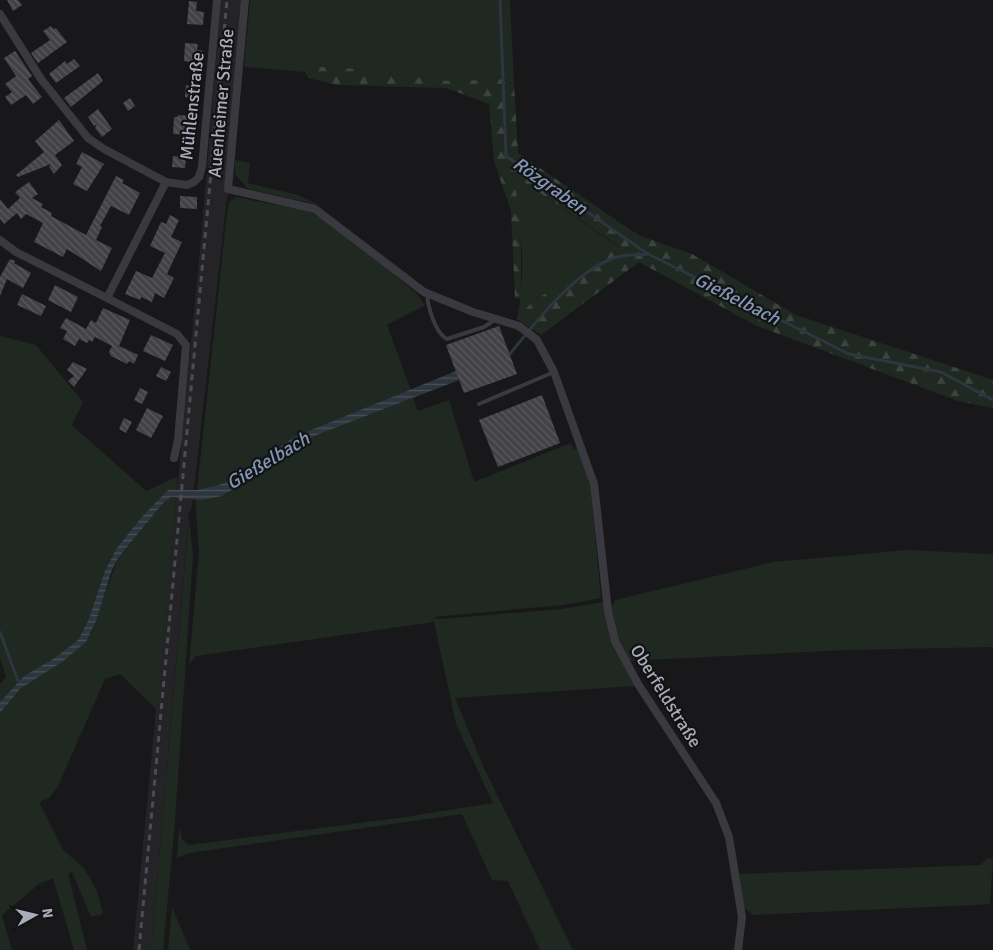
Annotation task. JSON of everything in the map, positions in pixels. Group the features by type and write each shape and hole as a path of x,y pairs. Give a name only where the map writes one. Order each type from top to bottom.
{"street":[{"name":"Mühlenstraße","path":"0,14 42,79 88,138 104,149 166,182 187,185 199,177 217,0"},
{"name":"Auenheimer Straße","path":"245,0 228,189 315,209 427,294 519,326 537,340"},
{"path":"107,298 166,182"},
{"path":"0,240 16,252 177,334 186,345 178,440 174,458"},
{"name":"Oberfeldstraße","path":"537,340 554,372 594,484 608,612 615,641 638,684 716,803 729,837 742,918 738,950"}],"lane":[{"path":"427,294 439,332 447,339 484,327 496,319"},
{"path":"479,404 554,372"}],"shaded area":[{"path":"221,0 245,0 228,189 192,506 189,513 151,950 133,950 201,239"}],"green space":[{"path":"250,0 510,0 514,83 496,78 457,82 339,67 312,67 305,72 244,67"},
{"path":"312,67 339,67 457,82 496,78 514,83 518,153 638,235 692,254 796,315 993,380 993,408 958,401 757,326 639,262 541,335 517,319 532,302 619,246 513,175 521,219 521,299 515,298 511,211 494,161 489,104 446,88 336,85 309,78 305,72"},
{"path":"235,160 250,163 248,183 298,195 319,205 248,189 235,174"},
{"path":"513,175 619,247 532,302 517,319 522,283 522,247"},
{"path":"235,197 309,211 343,232 416,293 425,305 387,325 411,390 294,437 222,484 197,490 227,212 229,203"},
{"path":"0,336 36,345 83,402 72,425 146,491 177,477 177,490 168,490 116,549 108,564 88,621 78,640 53,659 24,676 0,702 0,684 6,677 0,658"},
{"path":"413,398 418,411 449,400 474,482 571,443 574,450 579,447 590,481 601,598 563,605 433,617 440,619 562,609 603,602 615,646 635,686 455,698 484,768 573,950 540,950 508,881 492,880 462,814 189,853 177,858 179,827 182,839 189,845 398,818 493,803 456,724 434,622 196,656 189,665 199,552 195,497 222,496 261,472 289,448 317,435"},
{"path":"171,497 176,498 157,710 120,674 105,679 58,786 49,798 39,802 63,850 84,868 97,891 103,914 91,917 72,872 68,874 87,950 74,950 53,878 39,884 2,915 12,950 0,950 0,713 20,689 91,633 118,558 164,502"},
{"path":"189,517 193,556 175,822 163,950 151,950"},
{"path":"907,550 993,554 993,647 849,650 627,661 618,641 610,609 615,600 773,562"},
{"path":"987,858 993,859 990,904 976,905 753,915 743,907 738,874 981,865"},
{"path":"172,907 190,950 168,950"}],"water":[{"path":"456,371 459,380 317,435 289,448 261,472 222,496 202,500 171,497 164,502 118,558 112,570 96,621 86,642 62,662 20,689 0,713 0,702 24,676 53,659 78,640 88,621 105,571 116,549 141,518 168,490 197,490 222,484 249,469 294,437"}],"building":[{"path":"7,0 18,0 22,5 13,11"},
{"path":"189,1 197,2 196,11 204,12 203,25 187,24"},
{"path":"51,26 53,29 56,28 67,42 38,63 31,53 50,40 43,31"},
{"path":"185,43 198,44 197,50 203,51 201,64 184,61"},
{"path":"15,51 32,76 28,79 42,97 33,104 26,95 11,105 5,97 12,92 5,84 16,76 4,58"},
{"path":"74,59 80,66 56,83 49,74 65,61 67,64"},
{"path":"98,73 103,81 71,107 64,98"},
{"path":"186,85 199,86 197,99 185,97"},
{"path":"130,98 135,106 128,111 123,103"},
{"path":"98,109 112,129 102,137 95,128 97,124 94,126 88,117"},
{"path":"178,115 190,116 189,135 173,134 174,117"},
{"path":"59,120 74,141 55,155 62,165 54,174 49,167 51,164 18,177 16,175 44,152 35,141"},
{"path":"82,152 104,164 87,191 73,184 82,167 76,164"},
{"path":"173,156 186,157 185,168 172,167"},
{"path":"116,176 124,180 122,183 140,193 129,215 111,206 100,226 102,227 96,240 112,248 101,271 67,249 63,257 34,242 43,223 26,214 21,219 17,213 4,224 0,219 0,199 8,209 20,198 15,192 29,182 38,194 32,198 43,204 41,207 52,213 51,216 86,235"},
{"path":"180,196 197,197 197,209 180,208"},
{"path":"170,215 179,220 171,237 182,242 167,274 174,278 164,298 155,293 152,302 141,297 140,300 125,294 136,271 152,278 165,253 150,246 161,222 166,224"},
{"path":"10,259 31,273 23,288 7,279 0,296 0,277"},
{"path":"55,285 78,297 71,312 48,300"},
{"path":"22,294 46,306 41,316 17,305"},
{"path":"103,308 130,320 119,346 138,355 134,364 129,361 127,364 111,356 109,352 112,346 95,337 92,342 89,340 87,343 79,339 75,346 63,339 67,331 60,328 66,318 86,329 91,320 96,323"},
{"path":"499,326 517,374 464,393 446,345"},
{"path":"151,335 173,345 165,361 143,351"},
{"path":"73,362 87,369 74,387 68,381 74,376 67,370"},
{"path":"161,367 171,372 166,381 156,376"},
{"path":"140,388 148,392 142,404 134,400"},
{"path":"542,395 560,443 498,467 479,420"},
{"path":"147,408 163,416 151,438 136,430"},
{"path":"124,418 132,422 126,433 119,429"}],"waterway":[{"name":"Rözgraben","path":"500,0 506,156 648,254"},
{"name":"Gießelbach","path":"510,354 557,299 585,274 599,265 618,257 648,254 849,354 941,372 993,400"},
{"name":"Rözgraben","path":"0,632 18,681"}],"railway":[{"path":"139,950 227,0"}]}
